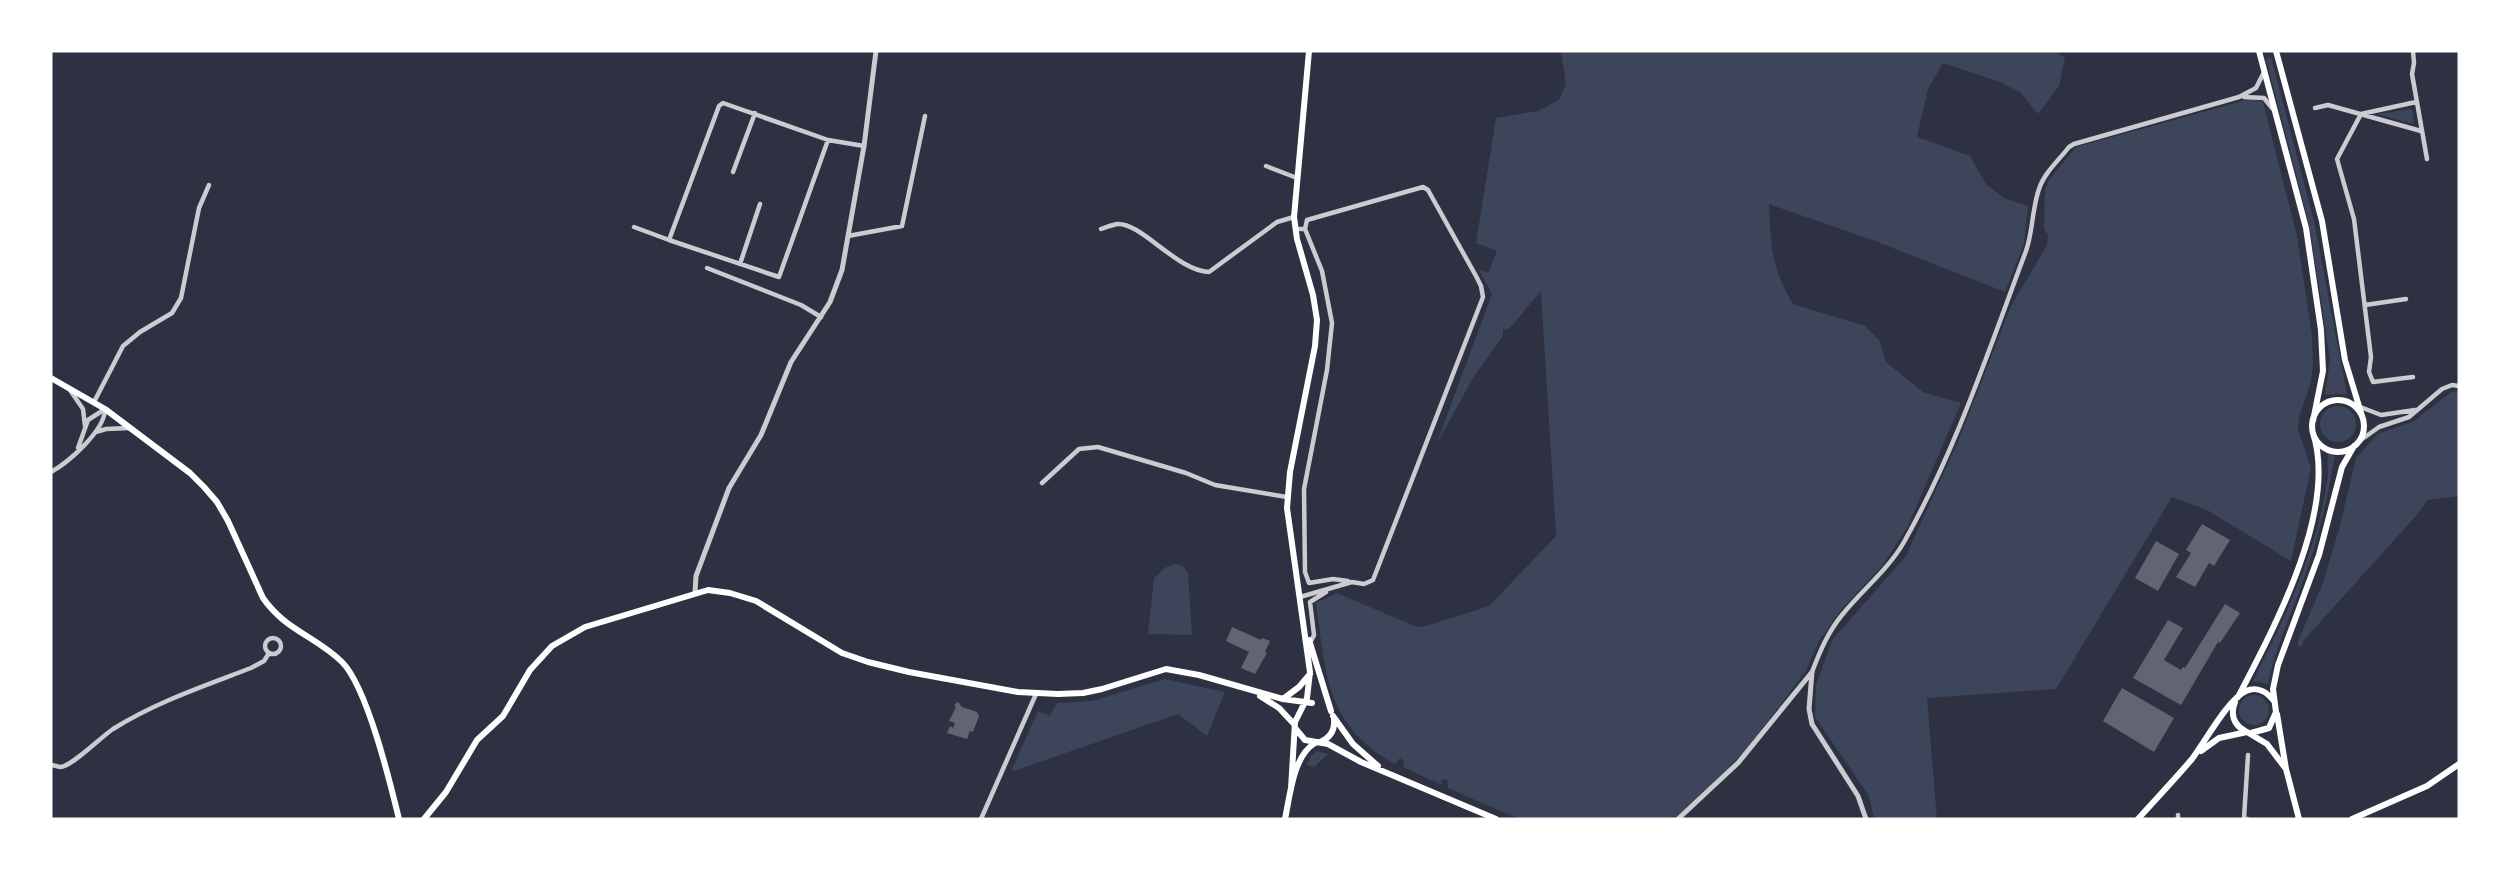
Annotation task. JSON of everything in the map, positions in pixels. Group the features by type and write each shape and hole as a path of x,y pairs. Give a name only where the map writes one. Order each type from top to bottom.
{"main road":[{"path":"1291,789 1296,717 1306,705 1310,672 1287,497 1317,333 1313,295 1294,217 1309,51"},
{"path":"2138,819 2193,757 2237,698 2284,606 2306,542 2320,475 2313,421 2323,371 2321,330 2306,228 2259,51"},
{"path":"2276,51 2322,220 2344,360 2360,407 2363,430 2342,467 2316,566 2280,658 2274,682 2276,712 2286,769 2299,819"},
{"path":"51,378 94,402 130,428 190,473 217,502 271,610 286,624 331,653 347,667 362,695 399,819"},
{"path":"2313,421 2319,408 2337,400 2350,403 2362,416"},
{"path":"2313,433 2316,440 2327,449 2341,451 2356,444"},
{"path":"424,819 446,792 477,740 503,716 530,670 552,646 585,627 695,592 718,591 756,601 842,653 909,672 1036,694 1083,693 1166,669 1199,675 1306,705 1322,705 1332,714 1353,744 1382,769"},
{"path":"1285,819 1291,789 1305,751 1327,738 1333,731 1332,714 1304,627"},
{"path":"1283,699 1299,687 1310,672"},
{"path":"2275,703 2268,694 2258,690 2247,691 2237,698 2233,716 2237,726 2274,750 2286,769"},
{"path":"1252,691 1279,708 1300,737 1328,744 1361,762 1496,819"},
{"path":"2193,757 2219,738 2258,733 2269,728 2276,712"},
{"path":"2352,819 2427,786 2459,764"}],"street":[{"path":"695,592 696,576 729,488 769,419 791,362 821,317 836,288 864,146 876,51"},
{"path":"2413,51 2412,74 2427,159"},
{"path":"1866,819 1858,796 1812,724 1809,709 1812,672 1823,643 1834,626 1899,551 1933,484 1968,405 2026,251 2039,190 2045,176 2074,144 2239,97 2256,88 2264,71"},
{"path":"2239,97 2264,98 2275,113"},
{"path":"2413,377 2373,382 2369,372 2371,357 2354,219 2337,159 2361,114 2416,102"},
{"path":"669,240 719,106 727,103 828,139 864,146"},
{"path":"2315,108 2328,105 2421,131"},
{"path":"733,172 755,113"},
{"path":"848,236 902,226 925,116"},
{"path":"634,227 779,277 828,139"},
{"path":"1266,166 1297,178"},
{"path":"94,402 124,346 172,313 181,298 199,208 209,185"},
{"path":"1423,187 1428,190 1482,291 1479,310 1373,580 1364,584 1333,579 1309,583 1305,572 1304,489 1327,370 1332,323 1322,271 1305,229 1307,220 1423,187"},
{"path":"740,264 760,204"},
{"path":"1101,229 1118,224 1134,228 1184,263 1197,270 1209,272 1278,222 1294,217"},
{"path":"1295,229 1305,229"},
{"path":"707,268 801,305 821,317"},
{"path":"2365,305 2406,299"},
{"path":"2356,444 2379,426 2409,417 2442,389 2459,384"},
{"path":"68,387 83,409 85,429"},
{"path":"2350,403 2381,415 2416,410"},
{"path":"51,472 64,464 76,452 95,432 104,416 104,409 93,415 76,452"},
{"path":"95,432 130,428"},
{"path":"1042,483 1079,449 1098,447 1186,473 1215,485 1287,497"},
{"path":"1296,573 1305,572"},
{"path":"1300,597 1352,582"},
{"path":"1310,643 1314,635 1310,602 1332,588"},
{"path":"51,765 62,767 74,761 95,741 147,709 251,668 264,661 269,653"},
{"path":"1678,819 1738,763 1812,672"},
{"path":"981,819 1036,694"},
{"path":"2247,819 2244,818 2248,755"}],"shaded area":[{"path":"1561,51 2054,51 2065,57 2059,86 2038,114 2020,92 2000,82 1943,63 1928,89 1917,137 1970,156 1986,184 2004,198 2028,206 2024,244 2005,292 1875,241 1769,204 1776,267 1793,304 1865,326 1880,341 1886,362 1923,392 1961,403 1908,526 1883,565 1840,611 1819,641 1806,671 1750,745 1674,819 1519,819 1448,788 1447,779 1441,780 1442,785 1403,767 1404,761 1400,758 1395,764 1372,749 1342,715 1333,696 1323,653 1316,603 1337,593 1417,627 1426,626 1489,606 1556,536 1541,291 1510,328 1503,330 1503,336 1473,378 1436,445 1492,294 1479,270 1488,273 1497,251 1476,243 1496,118 1538,111 1559,100 1566,84"},
{"path":"2271,57 2314,221 2347,394 2325,395 2330,360 2310,228 2266,59"},
{"path":"2250,99 2263,102 2297,236 2312,336 2313,366 2298,429 2311,468 2291,561 2207,510 2172,497 2056,689 1927,698 1937,819 1874,819 1869,796 1815,717 1816,685 1832,640 1906,556 1959,439 2011,306 2047,245 2048,235 2044,229 2045,190 2049,180 2076,147"},
{"path":"2412,109 2412,124 2377,114"},
{"path":"2457,391 2459,496 2428,500 2304,640 2301,647 2298,646 2323,583 2356,458 2378,434 2414,421 2451,392"},
{"path":"2338,406 2351,411 2356,424 2351,437 2338,442 2325,437 2320,424 2325,411"},
{"path":"2328,454 2335,456 2329,490 2307,571 2278,647 2268,684 2253,681 2289,606 2309,555 2323,502 2328,475"},
{"path":"1175,564 1183,566 1188,573 1192,635 1148,634 1154,578 1166,567"},
{"path":"1165,679 1225,692 1207,736 1178,714 1014,771 1012,769 1038,711 1050,716 1057,703 1092,701"},
{"path":"2254,695 2260,696 2268,704 2268,716 2260,724 2254,725 2248,724 2240,716 2239,710 2240,704 2248,696"},
{"path":"1317,751 1328,754 1314,767 1306,765 1311,756"}],"building":[{"path":"2202,524 2230,540 2214,566 2209,563 2195,587 2176,577 2191,553 2186,550"},
{"path":"2156,541 2179,554 2158,591 2135,578"},
{"path":"2225,604 2240,613 2220,643 2218,642 2181,705 2133,678 2168,620 2183,628 2164,660 2181,670 2185,668"},
{"path":"1232,627 1261,640 1270,641 1265,652 1267,653 1255,674 1241,668 1249,652 1226,641"},
{"path":"2122,688 2174,718 2154,752 2103,721"},
{"path":"958,702 962,707 977,712 979,716 967,739 947,733 955,723 949,721 956,707 954,705"}]}
